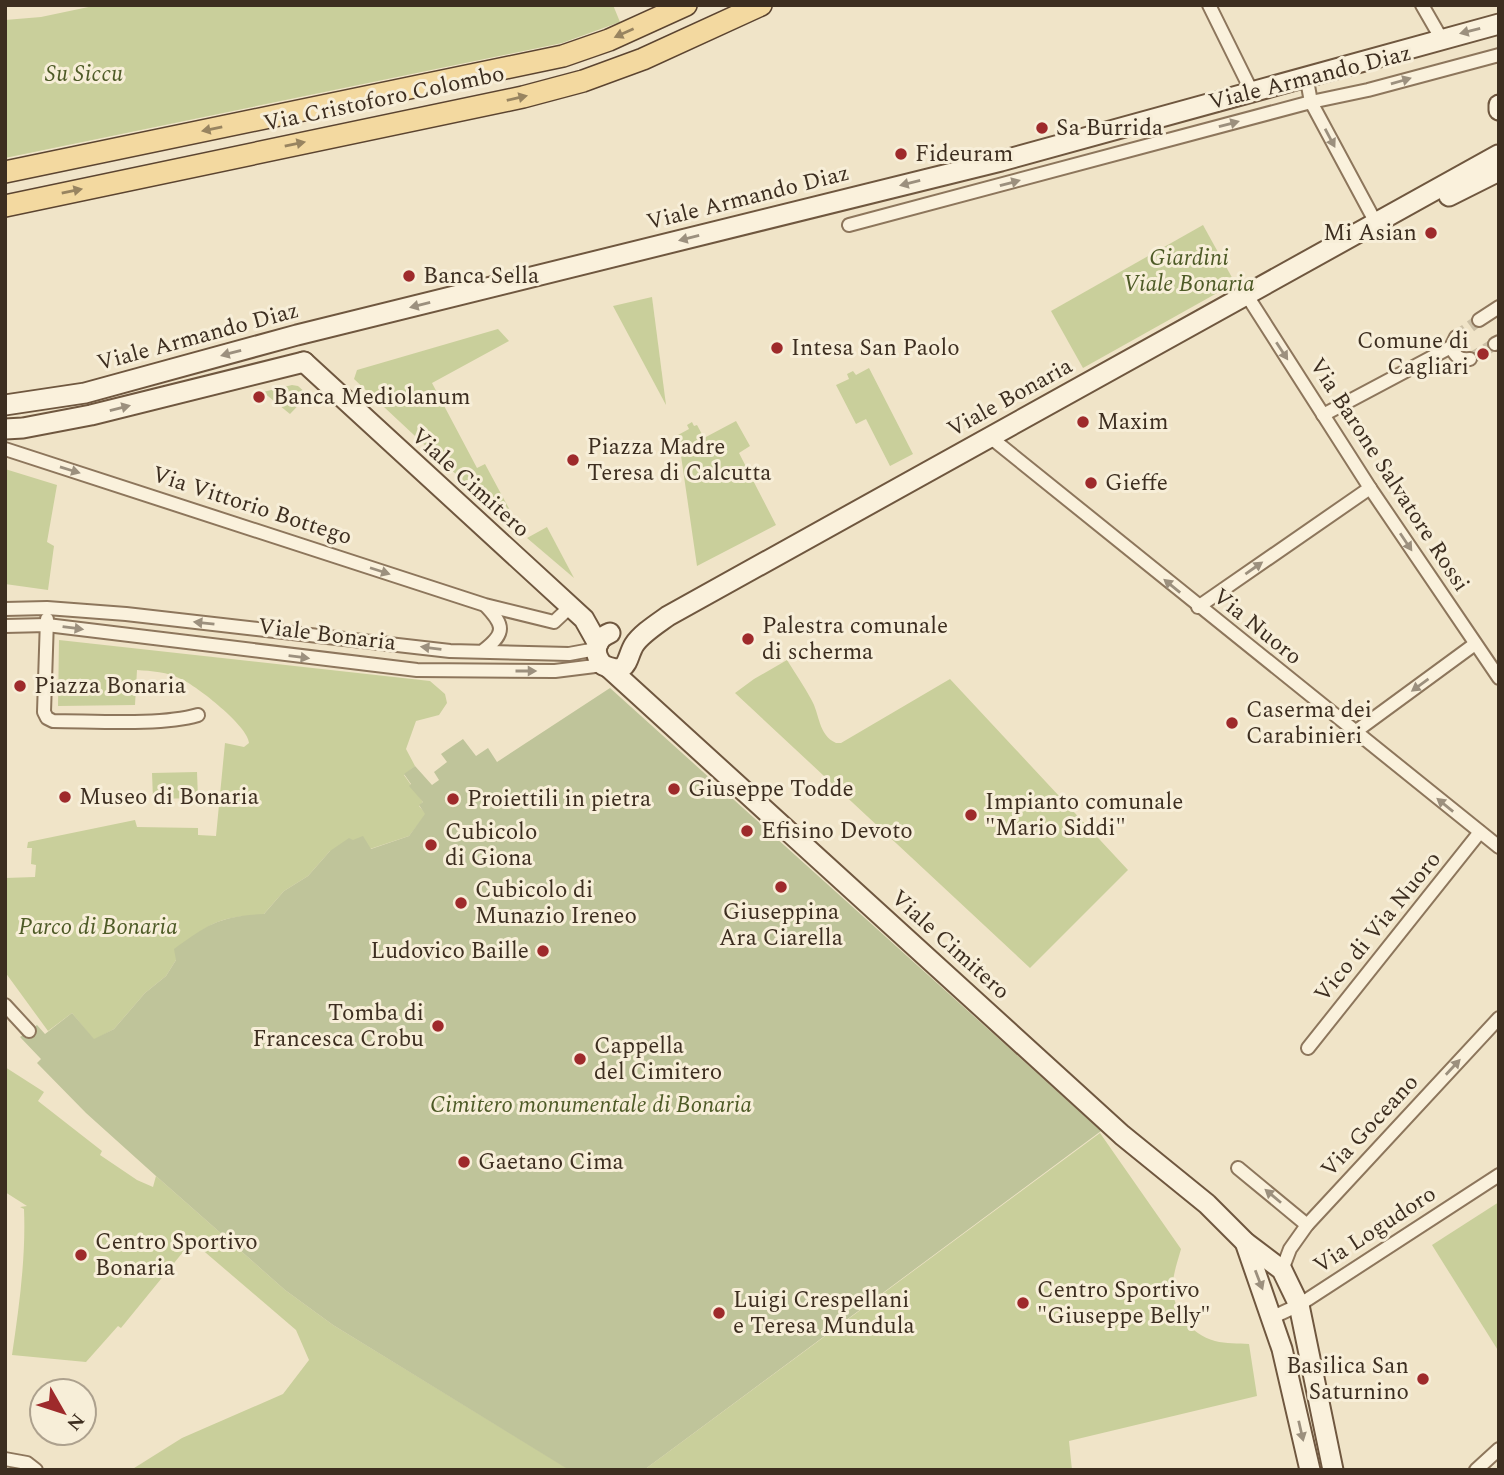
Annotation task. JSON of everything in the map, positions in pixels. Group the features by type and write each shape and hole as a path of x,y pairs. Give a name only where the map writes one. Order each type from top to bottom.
{"main road":[{"name":"Via Cristoforo Colombo","path":"5,172 564,56 609,40 686,5"},
{"name":"Via Cristoforo Colombo","path":"5,206 523,97 583,81 643,59 761,5"},
{"name":"Viale Armando Diaz","path":"5,405 86,393 297,335 1001,161 1499,24"},
{"name":"Viale Bonaria","path":"613,654 668,616 1246,294 1376,223 1498,161"},
{"path":"5,429 91,415 304,362 297,335"},
{"name":"Viale Cimitero","path":"304,362 577,613 613,654 1122,1135 1207,1204 1245,1242 1282,1270"},
{"path":"1245,1242 1273,1317 1310,1470"},
{"path":"1282,1270 1299,1304 1333,1470"}],"street":[{"path":"1209,5 1252,92"},
{"path":"1422,5 1441,38"},
{"name":"Viale Armando Diaz","path":"849,225 1499,55"},
{"path":"1306,75 1311,102 1376,223"},
{"name":"Via Barone Salvatore Rossi","path":"1246,294 1370,488 1499,678"},
{"path":"1479,320 1499,307"},
{"path":"1324,415 1453,342 1456,357 1470,359"},
{"name":"Via Nuoro","path":"990,437 1499,847"},
{"name":"Via Vittorio Bottego","path":"5,449 485,605 554,622 577,613"},
{"path":"1198,607 1370,488"},
{"path":"484,650 500,633 497,618 485,605"},
{"path":"47,608 44,712 47,718 53,721 163,720 198,715"},
{"name":"Viale Bonaria","path":"5,609 47,608 126,614 450,651 613,654"},
{"name":"Viale Bonaria","path":"5,626 47,625 417,670 555,671 613,654"},
{"path":"1355,732 1475,644"},
{"name":"Vico di Via Nuoro","path":"1308,1048 1480,832"},
{"path":"5,1005 29,1031"},
{"name":"Via Goceano","path":"1282,1270 1290,1249 1307,1225 1498,1021"},
{"path":"1238,1168 1307,1225"},
{"name":"Via Logudoro","path":"1273,1317 1299,1304 1499,1175"},
{"path":"1476,1470 1499,1448"},
{"path":"5,1459 27,1463 36,1470"}],"green space":[{"name":"Su Siccu","path":"98,5 613,5 620,22 562,43 5,158 5,20 41,17"},
{"name":"Giardini Viale Bonaria","path":"1203,225 1235,283 1083,368 1051,311"},
{"path":"652,297 666,405 613,306"},
{"path":"498,329 509,341 432,383 477,468 485,464 513,516 505,520 354,379 357,370"},
{"path":"869,368 913,454 890,466 866,419 856,424 836,385 849,379 847,374 853,371 856,375"},
{"path":"298,386 308,395 290,414 263,392"},
{"path":"736,421 750,446 739,453 776,525 697,566 678,435 689,429 687,425 692,422 694,426 697,425 704,438"},
{"path":"5,469 57,485 47,542 54,546 48,590 5,584"},
{"path":"547,527 574,578 527,538"},
{"name":"Parco di Bonaria","path":"59,640 430,681 445,694 447,703 439,715 416,721 406,749 415,766 404,775 423,802 419,806 426,814 409,836 370,849 330,851 308,876 284,891 263,915 236,917 205,928 176,954 176,960 166,976 145,993 114,1029 94,1040 72,1013 48,1031 5,972 5,878 35,877 36,865 31,864 32,848 27,848 28,842 135,820 137,827 198,828 198,835 216,836 225,743 244,747 249,743 241,727 210,698 189,683 165,673 137,670 135,705 58,706"},
{"name":"Impianto comunale \"Mario Siddi\"","path":"787,660 811,699 823,730 836,743 841,743 950,679 1128,870 1030,968 735,693"},
{"name":"Cimitero monumentale di Bonaria","path":"610,688 1101,1131 644,1470 569,1470 333,1325 285,1290 86,1113 37,1063 41,1059 20,1037 37,1025 45,1034 72,1013 94,1039 114,1029 145,993 166,976 176,960 174,949 196,933 225,919 264,914 284,891 308,876 330,851 349,838 353,840 363,836 371,849 409,836 425,814 419,805 423,802 409,786 411,784 404,774 415,766 432,785 439,780 434,772 447,762 441,754 463,739 476,756 488,748 497,762"},
{"path":"197,772 198,798 153,799 152,773"},
{"path":"5,1067 44,1092 38,1101 102,1151 100,1155 137,1180 153,1187 156,1176 285,1290 333,1325 570,1470 131,1470 182,1438 283,1394 309,1360 296,1330 192,1241 121,1328 118,1326 86,1362 12,1355 24,1246 24,1209 20,1207 27,1206 5,1192"},
{"name":"Centro Sportivo \"Giuseppe Belly\"","path":"1100,1133 1181,1249 1173,1282 1179,1311 1197,1333 1206,1338 1223,1343 1249,1344 1257,1396 1069,1441 1072,1470 644,1470"},
{"path":"1499,1202 1499,1352 1432,1245"}],"tunnel":[{"path":"1456,337 1479,320"},
{"path":"1470,359 1495,344"}],"place":[{"name":"Sa Burrida","path":"1042,128"},
{"name":"Fideuram","path":"901,154"},
{"name":"Mi Asian","path":"1431,233"},
{"name":"Banca Sella","path":"409,276"},
{"name":"Intesa San Paolo","path":"777,348"},
{"name":"Comune di Cagliari","path":"1483,354"},
{"name":"Banca Mediolanum","path":"259,397"},
{"name":"Maxim","path":"1083,422"},
{"name":"Piazza Madre Teresa di Calcutta","path":"573,460"},
{"name":"Gieffe","path":"1091,483"},
{"name":"Palestra comunale di scherma","path":"748,639"},
{"name":"Piazza Bonaria","path":"20,686"},
{"name":"Caserma dei Carabinieri","path":"1232,723"},
{"name":"Giuseppe Todde","path":"674,789"},
{"name":"Museo di Bonaria","path":"65,797"},
{"name":"Proiettili in pietra","path":"453,799"},
{"name":"Impianto comunale \"Mario Siddi\"","path":"971,815"},
{"name":"Efisino Devoto","path":"747,831"},
{"name":"Cubicolo di Giona","path":"431,845"},
{"name":"Giuseppina Ara Ciarella","path":"781,887"},
{"name":"Cubicolo di Munazio Ireneo","path":"461,903"},
{"name":"Ludovico Baille","path":"543,951"},
{"name":"Tomba di Francesca Crobu","path":"438,1026"},
{"name":"Cappella del Cimitero","path":"580,1059"},
{"name":"Gaetano Cima","path":"464,1162"},
{"name":"Centro Sportivo Bonaria","path":"81,1255"},
{"name":"Centro Sportivo \"Giuseppe Belly\"","path":"1023,1303"},
{"name":"Luigi Crespellani e Teresa Mundula","path":"719,1313"},
{"name":"Basilica San Saturnino","path":"1423,1379"}]}
